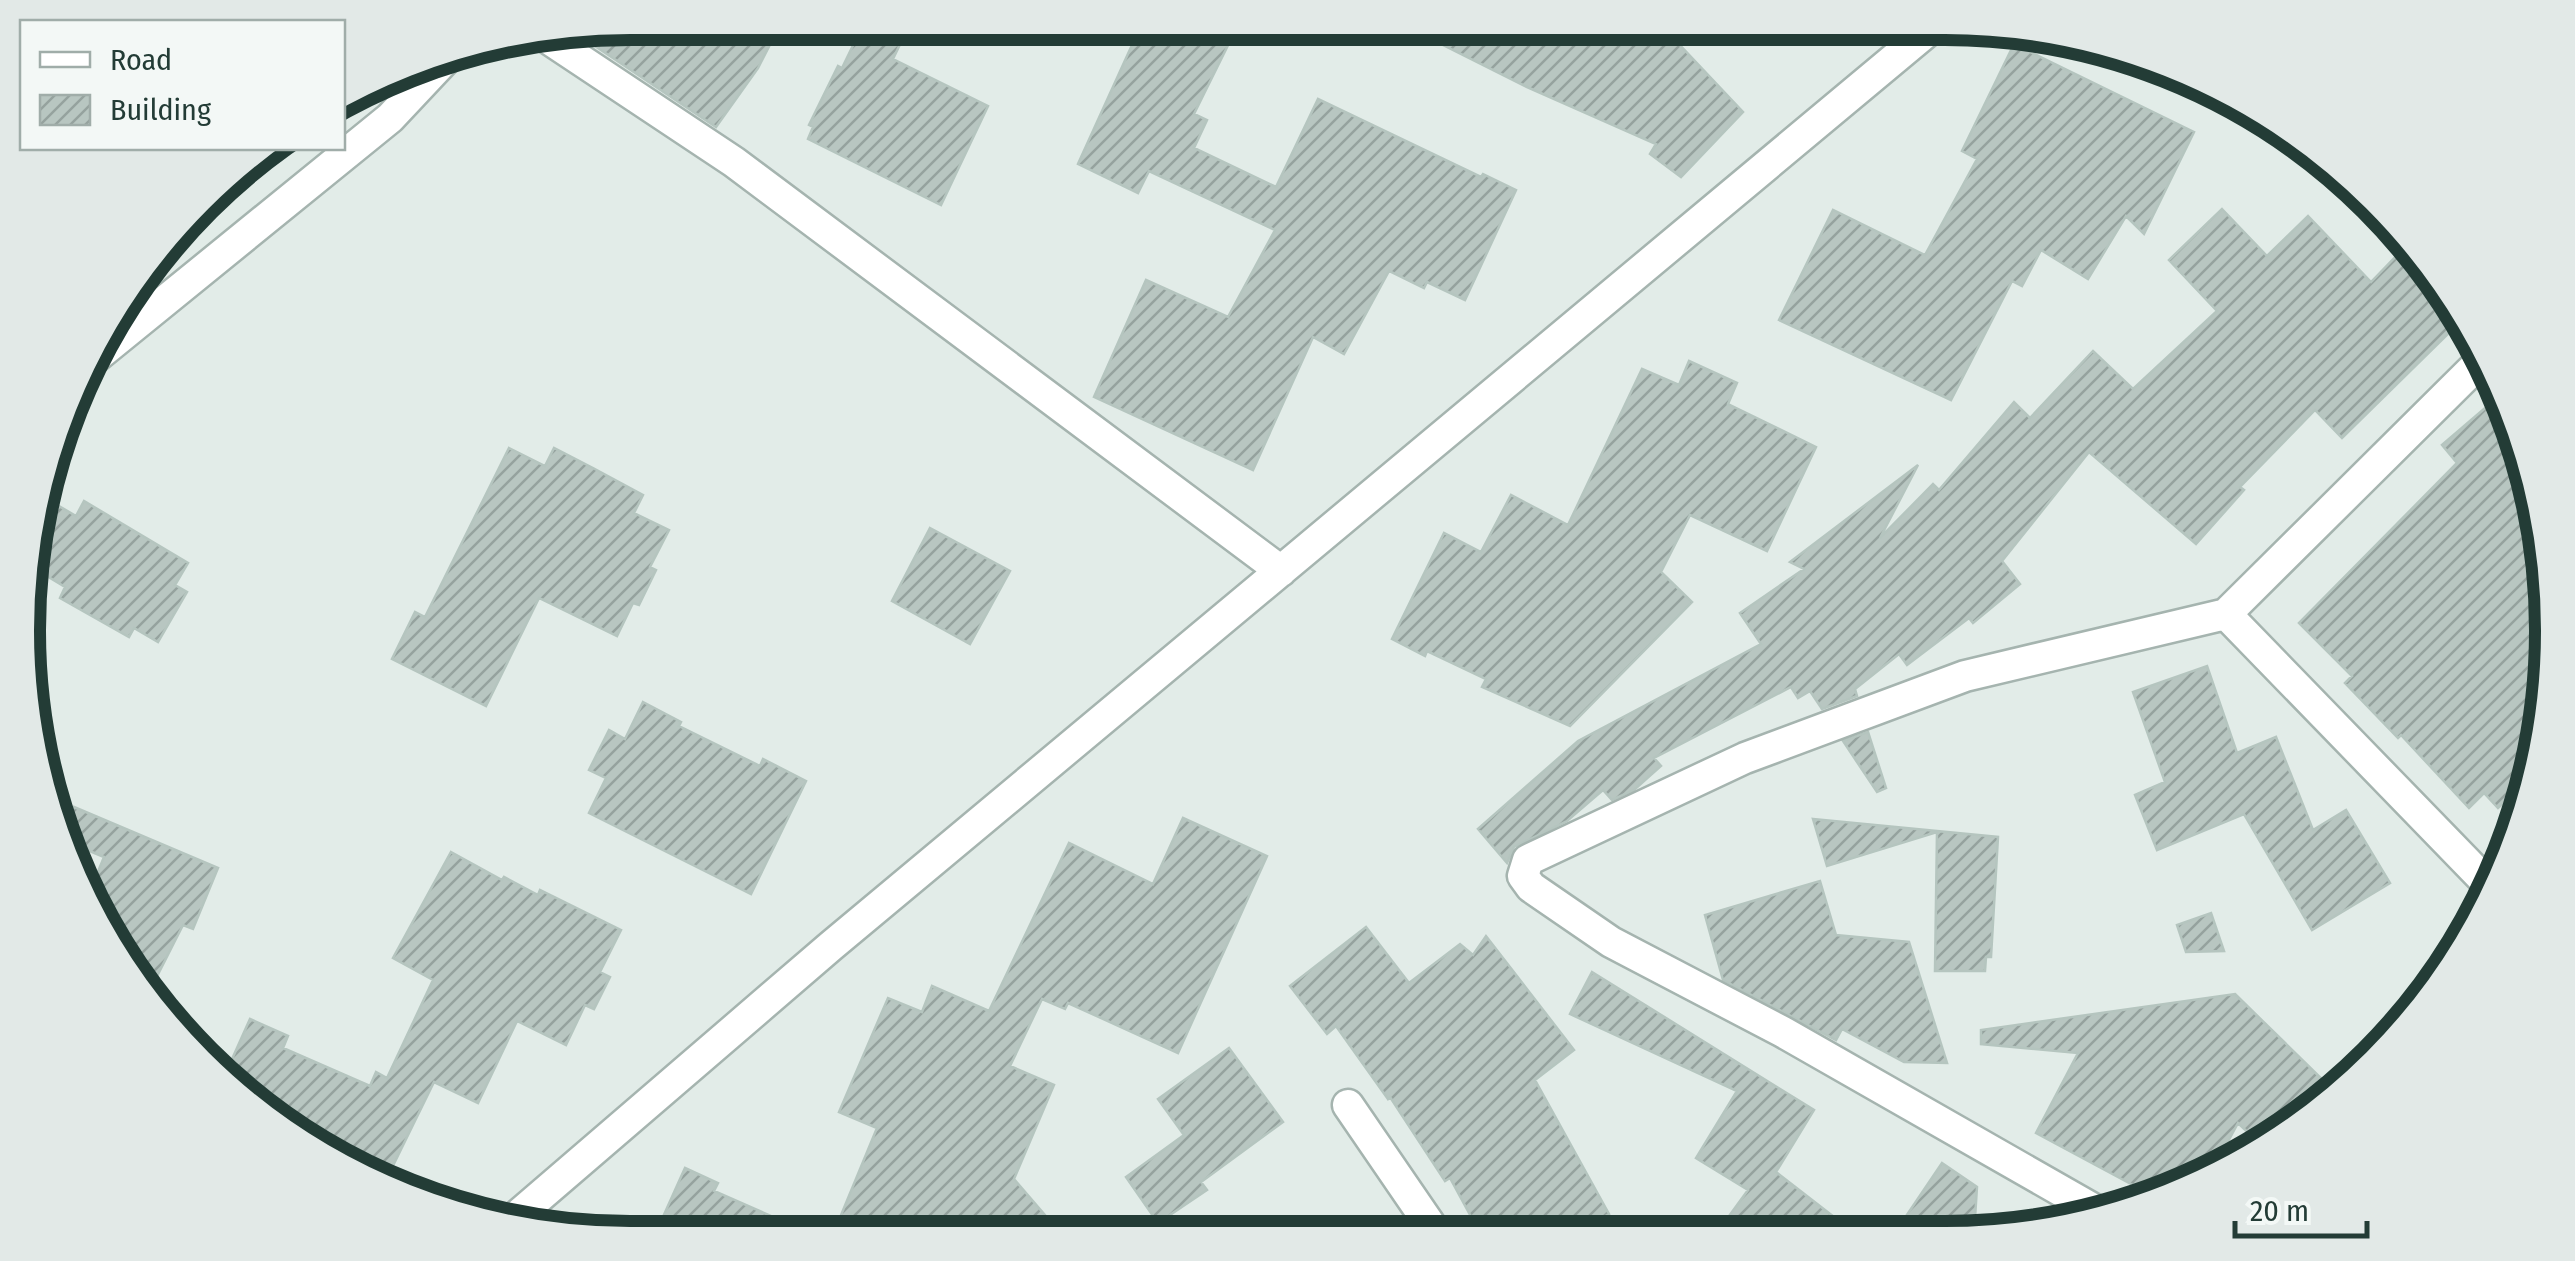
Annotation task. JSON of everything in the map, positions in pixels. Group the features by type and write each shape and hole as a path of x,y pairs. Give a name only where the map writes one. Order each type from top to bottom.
{"street":[{"path":"523,1211 831,946 1917,40"},
{"path":"559,44 734,162 1280,571"},
{"path":"116,341 390,118 430,75"},
{"path":"2084,1204 1783,1032 1611,942 1531,887 1523,876 1524,867 1528,860 1637,806 1745,758 1965,676 2226,614 2473,368"},
{"path":"2226,614 2481,877"},
{"path":"1348,1105 1427,1221"}],"building":[{"path":"772,40 758,68 716,127 588,41"},
{"path":"856,40 902,40 893,59 988,106 941,205 808,139 813,127 809,125 838,66 842,68"},
{"path":"1134,40 1231,40 1194,114 1207,120 1194,148 1276,187 1318,99 1516,190 1465,300 1427,282 1424,288 1389,271 1344,354 1313,337 1253,470 1094,397 1146,280 1228,317 1275,230 1149,171 1138,193 1078,164"},
{"path":"1433,40 1675,40 1743,112 1681,177 1650,154 1656,144"},
{"path":"2014,44 2194,132 2144,234 2126,216 2088,279 2041,250 2022,286 2012,281 1951,400 1779,320 1833,210 1925,255 1977,159 1962,151"},
{"path":"2222,209 2267,256 2308,216 2371,282 2399,254 2452,329 2342,438 2315,410 2240,487 2244,490 2196,544 2089,452 2002,561 2020,584 1973,623 1969,618 1907,665 1899,654 1855,689 1857,696 1822,709 1810,691 1798,698 1791,687 1654,758 1661,766 1634,790 1612,800 1603,790 1567,821 1514,847 1507,863 1478,829 1578,741 1761,644 1740,613 1804,569 1790,562 1918,465 1880,538 1933,484 1939,490 2014,402 2030,418 2093,351 2133,389 2217,311 2169,260"},
{"path":"1689,361 1737,383 1728,404 1816,447 1767,551 1690,515 1661,572 1692,602 1570,726 1482,687 1486,679 1392,639 1444,533 1481,552 1511,495 1568,525 1642,369 1679,385"},
{"path":"2490,404 2515,478 2530,553 2535,630 2530,708 2511,796 2498,808 2484,793 2469,808 2401,735 2398,738 2345,683 2352,676 2299,623 2457,463 2442,445"},
{"path":"509,448 545,466 554,448 643,495 634,513 669,530 650,567 656,570 639,605 633,603 617,636 539,598 486,706 392,659 415,612 425,617"},
{"path":"84,501 188,563 175,585 187,592 158,642 134,628 129,637 60,598 65,587 43,574 49,560 45,557 54,503 76,516"},
{"path":"930,528 1010,571 970,644 892,601"},
{"path":"2207,666 2237,753 2276,737 2313,830 2346,810 2390,883 2312,930 2244,814 2157,850 2135,795 2165,782 2133,692"},
{"path":"643,702 681,722 679,726 760,766 763,759 806,781 751,894 589,813 606,778 589,770 609,730 625,739"},
{"path":"1868,732 1886,788 1877,792 1843,741"},
{"path":"74,807 218,868 193,929 183,925 155,980 119,926 95,879 104,857 82,848 70,816"},
{"path":"1183,818 1267,856 1178,1053 1068,1003 1065,1009 1042,999 1010,1066 1054,1085 1014,1179 1050,1221 839,1221 877,1128 839,1112 888,998 922,1012 932,986 989,1011 1069,843 1153,884"},
{"path":"1813,819 1998,837 1991,957 1986,957 1985,971 1935,971 1937,832 1827,866"},
{"path":"451,852 502,880 504,877 538,895 540,890 621,930 600,972 610,977 594,1009 585,1005 566,1045 517,1021 478,1103 434,1082 391,1170 302,1121 230,1064 250,1019 288,1036 283,1048 370,1086 376,1072 387,1078 433,980 393,958"},
{"path":"1820,881 1836,935 1909,942 1947,1063 1904,1062 1842,1029 1836,1040 1723,980 1705,915"},
{"path":"2211,913 2224,951 2186,952 2177,925"},
{"path":"1366,927 1409,983 1460,944 1473,955 1486,936 1574,1050 1535,1080 1609,1214 1597,1221 1473,1221 1450,1178 1445,1181 1390,1097 1336,1026 1327,1034 1290,986"},
{"path":"1592,972 1814,1110 1776,1172 1839,1221 1725,1221 1748,1190 1696,1158 1737,1091 1570,1014"},
{"path":"2235,994 2325,1082 2251,1135 2238,1123 2223,1151 2139,1188 2036,1133 2078,1053 1981,1044 1981,1030"},
{"path":"1229,1048 1283,1122 1201,1182 1207,1190 1157,1221 1126,1177 1184,1135 1158,1099"},
{"path":"1942,1163 1977,1187 1975,1220 1903,1221"},
{"path":"685,1168 718,1183 714,1191 782,1221 661,1221"}]}
